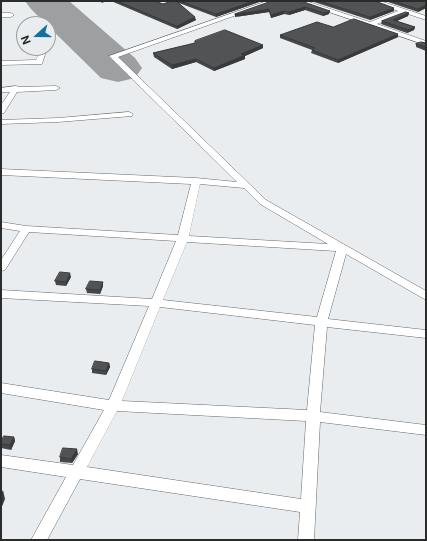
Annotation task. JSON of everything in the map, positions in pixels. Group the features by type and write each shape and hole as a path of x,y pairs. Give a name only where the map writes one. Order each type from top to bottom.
{"street":[{"path":"273,1 113,56 263,202 426,296"},
{"path":"300,1 426,43"},
{"path":"374,1 426,18"},
{"path":"372,24 404,11"},
{"path":"1,15 11,15"},
{"path":"1,63 39,62 41,56"},
{"path":"1,90 56,88"},
{"path":"1,111 15,89"},
{"path":"1,122 58,120 130,114"},
{"path":"1,172 196,181 248,186"},
{"path":"39,540 76,471 114,406 155,303 183,238 196,181"},
{"path":"1,225 26,230 342,248"},
{"path":"1,268 26,230"},
{"path":"306,540 313,416 321,323 342,248"},
{"path":"1,294 155,303 426,334"},
{"path":"1,388 114,406 313,416 426,430"},
{"path":"1,462 76,471 308,506"}],"building":[{"path":"117,1 155,1 163,4 176,1 195,17 177,26"},
{"path":"180,1 254,1 216,14"},
{"path":"272,1 301,1 330,11 324,13 305,7 289,12 284,11 271,15 269,9 235,14"},
{"path":"320,1 375,1 394,8 370,17"},
{"path":"394,1 426,1 426,5 418,9"},
{"path":"406,12 409,13 393,20 415,27 408,30 382,21"},
{"path":"354,19 398,34 338,60 312,50 315,48 280,35 317,22 333,27"},
{"path":"225,30 263,45 241,54 245,55 214,68 196,59 172,65 153,53 195,43 195,41"},
{"path":"421,42 426,43 426,47 416,44"},
{"path":"60,272 70,273 66,282 55,281"},
{"path":"90,281 103,282 100,290 86,289"},
{"path":"95,361 109,363 106,371 92,369"},
{"path":"4,436 14,437 10,445 1,444"},
{"path":"63,448 77,449 71,459 60,457"}],"runway":[{"path":"45,1 118,68"}]}
